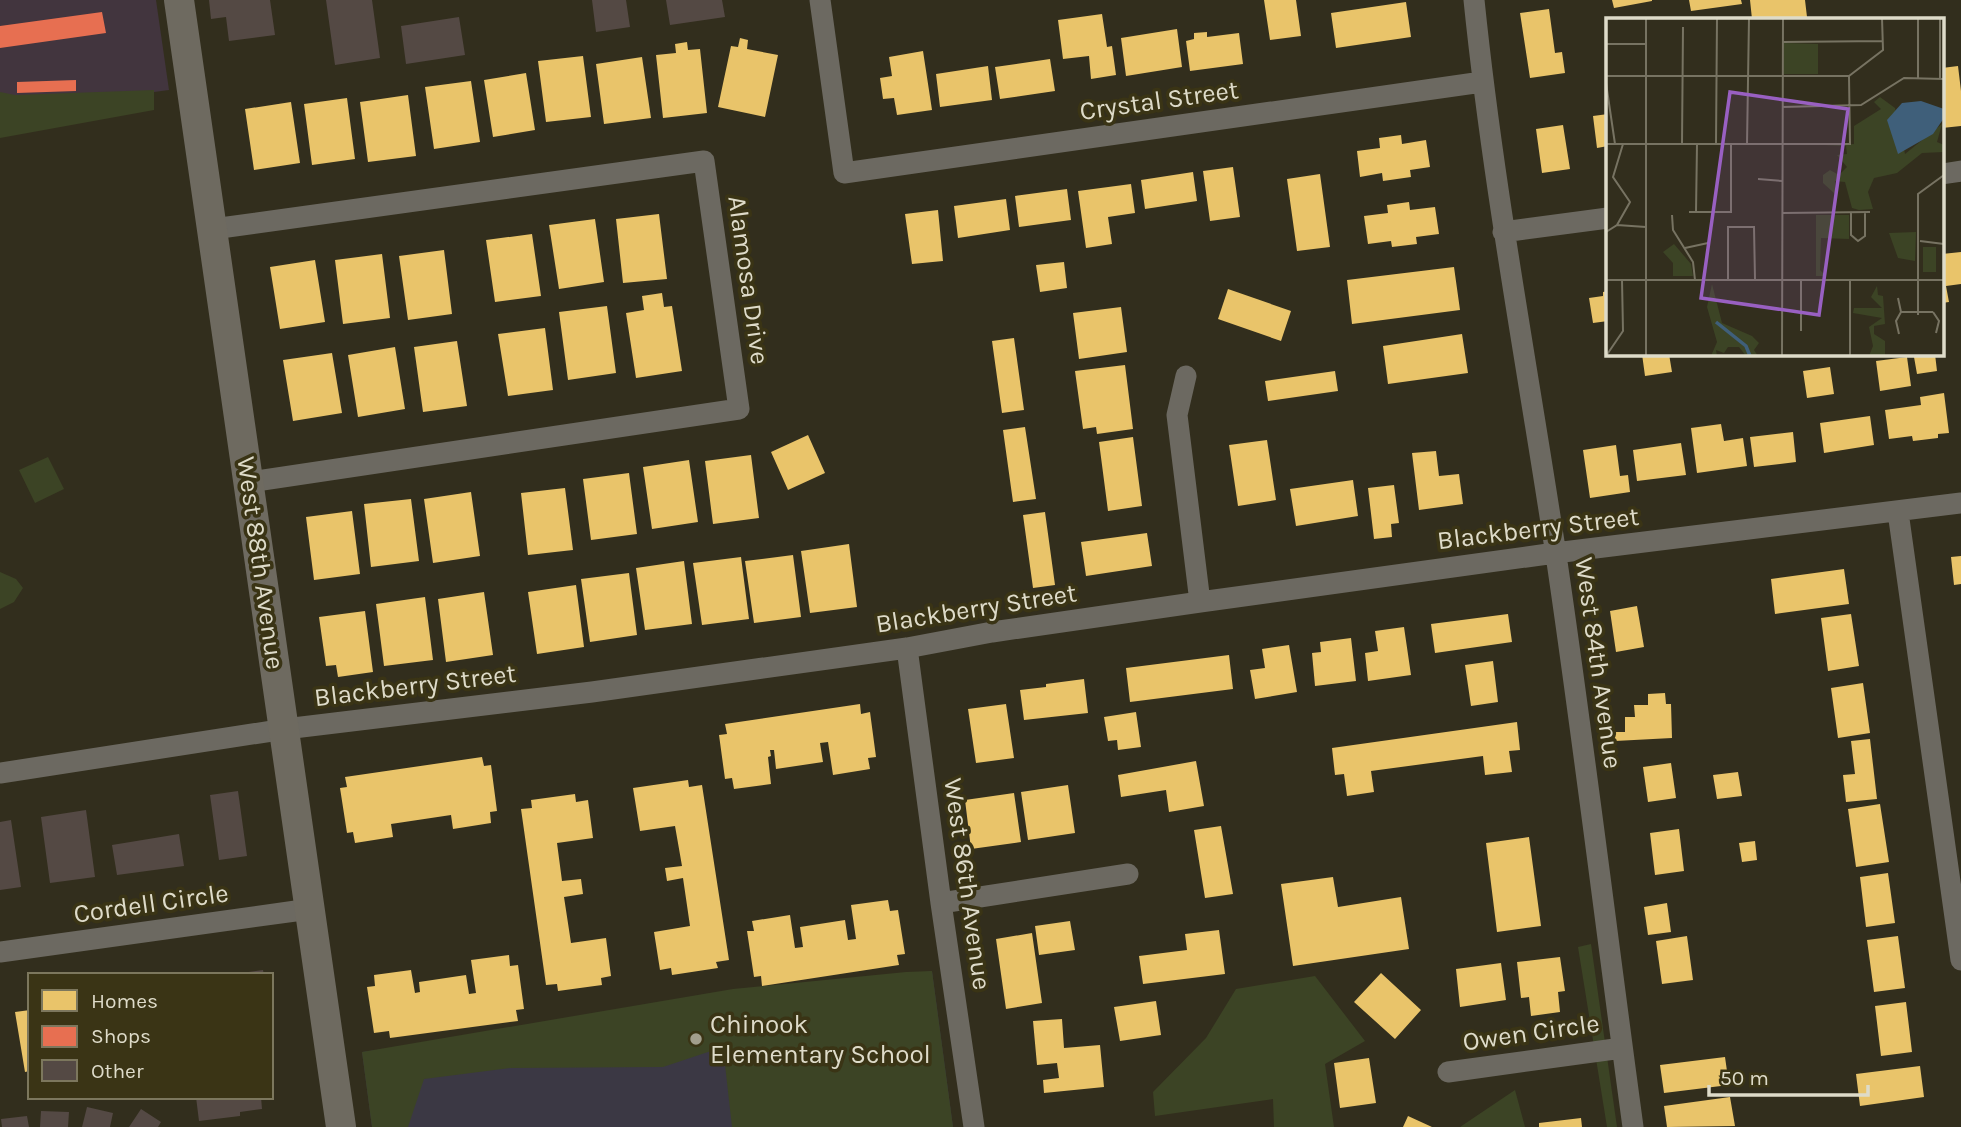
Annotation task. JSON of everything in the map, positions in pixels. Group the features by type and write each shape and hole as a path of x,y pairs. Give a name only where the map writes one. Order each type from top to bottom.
{"street":[{"name":"West 88th Avenue","path":"179,0 341,1127"},
{"name":"Crystal Street","path":"820,0 844,173 1482,82"},
{"name":"West 84th Avenue","path":"1475,0 1482,82 1503,232 1588,778 1633,1127"},
{"name":"Alamosa Drive","path":"213,229 704,161 739,409 250,482"},
{"path":"1503,232 1606,218"},
{"path":"1186,376 1177,415 1200,602"},
{"name":"Blackberry Street","path":"0,773 285,729 592,692 907,648 992,632 1555,553 1961,503"},
{"path":"1898,512 1961,960"},
{"name":"West 86th Avenue","path":"907,648 974,1127"},
{"path":"941,903 1128,874"},
{"name":"Cordell Circle","path":"0,952 310,909"},
{"name":"Owen Circle","path":"1448,1072 1622,1048"}],"shaded area":[{"path":"0,0 156,0 169,90 42,107 0,95"},
{"name":"Chinook Elementary School","path":"932,971 953,1127 372,1127 362,1052"}],"green space":[{"path":"154,90 154,110 0,138 0,92 15,95"},
{"path":"48,457 64,489 35,503 19,470"},
{"path":"0,572 16,579 23,588 14,602 0,609"},
{"path":"1591,944 1617,1127 1607,1127 1578,947"},
{"name":"Chinook Elementary School","path":"932,971 953,1127 732,1127 723,1047 663,1067 510,1068 424,1079 408,1127 372,1127 362,1052 733,989"},
{"path":"1315,976 1365,1041 1325,1064 1334,1127 1274,1127 1273,1099 1155,1116 1153,1092 1206,1038 1236,989"},
{"path":"1515,1090 1525,1127 1460,1127"}],"building: Homes":[{"path":"1264,0 1296,0 1301,36 1270,40"},
{"path":"1612,0 1652,0 1652,1 1614,8"},
{"path":"1689,0 1741,0 1742,4 1691,11"},
{"path":"1750,0 1805,0 1807,17 1752,18"},
{"path":"1406,2 1411,37 1336,48 1331,13"},
{"path":"1549,9 1555,53 1562,52 1565,73 1530,78 1520,13"},
{"path":"1102,14 1107,47 1112,46 1116,75 1091,79 1089,56 1063,59 1058,20"},
{"path":"1177,29 1182,67 1126,76 1121,38"},
{"path":"1207,32 1207,37 1239,33 1243,64 1190,71 1186,41 1194,39 1194,33"},
{"path":"740,38 748,40 747,49 778,55 765,117 718,107 731,46 738,47"},
{"path":"687,42 688,50 700,49 707,113 663,118 656,55 676,53 675,44"},
{"path":"923,51 932,110 897,115 894,98 883,99 880,78 892,76 889,57"},
{"path":"583,56 591,117 546,122 538,61"},
{"path":"642,57 651,118 604,124 596,64"},
{"path":"1050,59 1055,91 1000,99 995,67"},
{"path":"988,66 992,100 940,107 936,74"},
{"path":"1958,66 1961,126 1944,128 1944,68"},
{"path":"526,73 535,130 493,137 484,80"},
{"path":"471,81 480,142 434,149 425,87"},
{"path":"408,95 416,156 368,162 360,102"},
{"path":"347,98 355,159 312,165 304,104"},
{"path":"291,102 300,163 254,170 245,109"},
{"path":"1606,114 1606,146 1597,148 1593,116"},
{"path":"1563,125 1570,169 1542,173 1536,129"},
{"path":"1401,135 1402,144 1426,140 1430,167 1410,170 1411,177 1383,181 1382,173 1360,177 1357,151 1380,148 1379,138"},
{"path":"1233,167 1240,217 1210,221 1203,171"},
{"path":"1193,172 1197,201 1145,209 1141,180"},
{"path":"1320,174 1330,247 1297,251 1287,179"},
{"path":"1131,184 1135,213 1108,217 1112,244 1086,248 1078,191"},
{"path":"1067,189 1071,220 1019,227 1015,196"},
{"path":"1006,199 1010,230 958,238 954,206"},
{"path":"1409,202 1410,210 1435,207 1439,234 1416,237 1417,244 1392,247 1391,241 1368,244 1364,216 1388,213 1387,205"},
{"path":"938,210 943,261 912,264 905,214"},
{"path":"659,214 667,279 623,283 616,219"},
{"path":"595,219 604,282 559,289 549,225"},
{"path":"532,234 541,296 495,302 486,240"},
{"path":"444,250 452,314 408,320 399,256"},
{"path":"1961,252 1961,284 1946,286 1949,302 1944,303 1944,254"},
{"path":"382,254 390,318 343,324 335,260"},
{"path":"315,260 325,322 280,329 270,267"},
{"path":"1064,262 1067,288 1040,292 1036,265"},
{"path":"1454,267 1460,310 1352,324 1347,280"},
{"path":"1228,289 1291,311 1281,341 1218,319"},
{"path":"1606,291 1606,321 1593,323 1589,298 1603,296 1603,292"},
{"path":"662,293 664,307 672,306 682,371 636,378 626,313 644,310 642,296"},
{"path":"607,306 616,373 568,380 559,312"},
{"path":"1121,307 1127,352 1079,359 1073,313"},
{"path":"545,328 553,390 508,396 498,334"},
{"path":"1462,334 1468,373 1388,384 1383,346"},
{"path":"1014,338 1024,410 1002,413 992,341"},
{"path":"457,341 467,406 423,412 414,347"},
{"path":"395,347 405,409 358,417 348,355"},
{"path":"332,353 342,413 293,421 283,360"},
{"path":"1642,355 1669,355 1672,372 1645,376"},
{"path":"1935,355 1937,371 1917,374 1914,357"},
{"path":"1907,357 1911,386 1880,391 1876,361"},
{"path":"1125,365 1133,429 1097,434 1096,427 1083,429 1075,371"},
{"path":"1830,367 1834,394 1807,398 1803,371"},
{"path":"1335,371 1338,391 1268,401 1265,381"},
{"path":"1944,393 1949,433 1938,434 1938,438 1913,441 1912,436 1889,439 1885,410 1921,405 1920,397"},
{"path":"1870,416 1874,445 1824,453 1820,423"},
{"path":"1721,424 1724,441 1743,438 1747,466 1697,473 1691,428"},
{"path":"1025,427 1036,499 1013,502 1003,430"},
{"path":"1793,432 1796,462 1754,467 1750,437"},
{"path":"808,435 825,473 788,490 771,452"},
{"path":"1133,437 1142,506 1108,511 1099,442"},
{"path":"1267,440 1276,500 1238,506 1229,445"},
{"path":"1681,443 1686,475 1637,481 1633,450"},
{"path":"1616,445 1620,476 1628,475 1630,492 1590,498 1583,450"},
{"path":"1436,451 1439,476 1459,474 1463,504 1419,510 1412,453"},
{"path":"751,455 759,518 713,524 705,461"},
{"path":"689,460 698,522 652,529 643,467"},
{"path":"629,473 637,534 591,540 583,479"},
{"path":"1353,480 1358,516 1296,526 1290,489"},
{"path":"1394,485 1399,523 1391,524 1392,537 1374,539 1368,488"},
{"path":"565,488 573,550 528,555 521,493"},
{"path":"471,492 480,556 433,563 424,499"},
{"path":"411,499 419,561 371,567 364,504"},
{"path":"352,511 360,574 314,580 306,517"},
{"path":"1045,512 1055,585 1033,588 1023,515"},
{"path":"1147,533 1152,566 1086,576 1081,542"},
{"path":"849,544 857,607 810,613 801,551"},
{"path":"793,555 801,617 754,623 745,561"},
{"path":"1961,556 1961,584 1954,585 1951,557"},
{"path":"741,557 749,619 702,625 693,563"},
{"path":"684,561 692,624 645,630 636,568"},
{"path":"1844,569 1849,604 1775,614 1771,579"},
{"path":"629,573 637,635 590,642 581,579"},
{"path":"576,585 584,647 537,654 528,592"},
{"path":"484,592 493,655 446,662 438,599"},
{"path":"425,597 433,660 384,666 376,604"},
{"path":"1637,606 1644,647 1616,652 1610,611"},
{"path":"365,611 373,672 338,677 336,665 326,666 319,617"},
{"path":"1508,614 1512,642 1435,653 1431,624"},
{"path":"1851,614 1859,666 1828,671 1821,618"},
{"path":"1404,627 1411,675 1368,681 1365,653 1378,651 1375,631"},
{"path":"1351,638 1356,681 1315,686 1312,653 1321,652 1320,642"},
{"path":"1289,645 1297,692 1255,699 1250,670 1265,668 1262,649"},
{"path":"1229,655 1233,689 1130,702 1126,668"},
{"path":"1493,661 1498,702 1471,706 1465,665"},
{"path":"1084,679 1088,713 1024,720 1020,690"},
{"path":"1863,683 1870,733 1838,738 1831,688"},
{"path":"1665,693 1666,704 1671,704 1672,738 1615,741 1614,732 1625,732 1625,717 1635,717 1634,705 1648,705 1648,694"},
{"path":"860,704 861,714 870,712 876,757 868,758 870,769 833,775 828,742 820,743 823,762 776,769 774,750 770,750 771,756 768,757 771,784 734,789 732,778 725,779 719,735 727,734 725,724"},
{"path":"1006,704 1014,758 976,763 968,709"},
{"path":"1136,712 1141,747 1118,750 1117,740 1108,741 1104,717"},
{"path":"1517,722 1520,750 1509,751 1512,772 1485,775 1483,756 1371,771 1374,792 1347,796 1344,774 1335,775 1332,748"},
{"path":"1870,739 1877,799 1846,802 1843,775 1855,774 1851,741"},
{"path":"482,757 484,766 491,765 497,811 490,812 491,823 453,829 451,815 391,824 393,837 355,843 353,832 347,833 340,788 347,787 345,777"},
{"path":"1196,761 1204,806 1169,812 1166,790 1121,797 1118,775"},
{"path":"1671,763 1676,798 1648,802 1643,767"},
{"path":"1738,772 1742,796 1717,799 1713,775"},
{"path":"688,780 689,787 702,785 729,960 716,962 718,968 672,975 671,968 660,970 654,932 690,926 683,878 667,881 665,868 682,866 675,826 640,831 633,788"},
{"path":"1068,785 1075,833 1028,840 1021,792"},
{"path":"1014,793 1021,842 971,849 965,800"},
{"path":"575,794 576,802 588,800 593,838 557,843 562,881 581,879 583,894 564,897 571,943 606,938 611,976 601,978 602,985 558,991 557,984 546,985 521,809 532,808 531,800"},
{"path":"1880,804 1889,862 1856,867 1848,809"},
{"path":"1221,826 1233,894 1205,898 1194,830"},
{"path":"1679,829 1684,871 1655,875 1650,833"},
{"path":"1529,837 1541,926 1497,932 1486,843"},
{"path":"1755,841 1757,860 1742,862 1739,843"},
{"path":"1888,873 1895,923 1866,927 1860,877"},
{"path":"1333,877 1338,907 1401,897 1409,949 1293,966 1281,884"},
{"path":"888,900 890,911 898,910 905,954 897,955 899,965 762,986 761,976 754,977 747,931 754,931 752,921 790,915 795,948 803,947 800,927 845,920 848,940 856,939 851,905"},
{"path":"1667,903 1671,932 1648,935 1644,907"},
{"path":"1070,921 1075,950 1039,955 1035,926"},
{"path":"1219,930 1225,974 1143,984 1139,956 1187,950 1185,934"},
{"path":"1032,933 1042,1003 1006,1009 996,939"},
{"path":"1687,936 1693,980 1662,984 1656,941"},
{"path":"1898,936 1905,988 1874,992 1867,940"},
{"path":"509,955 510,966 518,965 524,1009 516,1010 518,1021 390,1038 389,1031 374,1033 367,987 375,986 374,975 411,970 415,993 420,992 419,982 466,975 469,994 476,993 471,960"},
{"path":"1560,957 1565,991 1558,992 1560,1012 1531,1016 1529,997 1521,998 1517,962"},
{"path":"1501,963 1506,1000 1460,1007 1456,969"},
{"path":"1381,973 1421,1010 1395,1039 1354,1002"},
{"path":"1156,1001 1161,1035 1120,1041 1114,1007"},
{"path":"1906,1002 1912,1052 1881,1056 1875,1006"},
{"path":"28,1010 28,1071 25,1072 15,1012"},
{"path":"1062,1019 1064,1048 1100,1045 1104,1087 1044,1093 1043,1080 1059,1078 1057,1063 1037,1065 1033,1021"},
{"path":"1725,1057 1729,1085 1664,1093 1660,1065"},
{"path":"1369,1058 1376,1103 1340,1108 1334,1063"},
{"path":"1920,1066 1924,1097 1860,1106 1856,1074"},
{"path":"1730,1097 1735,1126 1667,1127 1664,1106"},
{"path":"1408,1116 1432,1127 1403,1127"},
{"path":"1581,1118 1582,1127 1539,1127 1539,1123"}],"building: Shops":[{"path":"102,12 106,33 0,48 0,26"},
{"path":"76,80 76,91 17,93 17,82"}],"building: Other":[{"path":"209,0 270,0 275,35 229,41 226,17 211,19"},
{"path":"326,0 372,0 380,58 335,65"},
{"path":"592,0 626,0 630,27 596,32"},
{"path":"666,0 722,0 725,17 670,25"},
{"path":"459,17 465,55 406,64 401,26"},
{"path":"238,791 247,856 219,860 210,795"},
{"path":"86,810 95,877 50,883 41,817"},
{"path":"11,820 21,887 0,890 0,822"},
{"path":"179,834 184,866 117,875 112,845"},
{"path":"263,970 264,973 241,973"},
{"path":"196,1099 261,1099 262,1109 240,1112 240,1116 199,1121"},
{"path":"87,1107 113,1113 110,1127 82,1127"},
{"path":"141,1109 161,1122 158,1127 129,1127"},
{"path":"41,1111 69,1112 68,1127 40,1127"},
{"path":"27,1116 29,1127 2,1127 1,1119"}],"place":[{"name":"Chinook Elementary School","path":"696,1039"}]}
